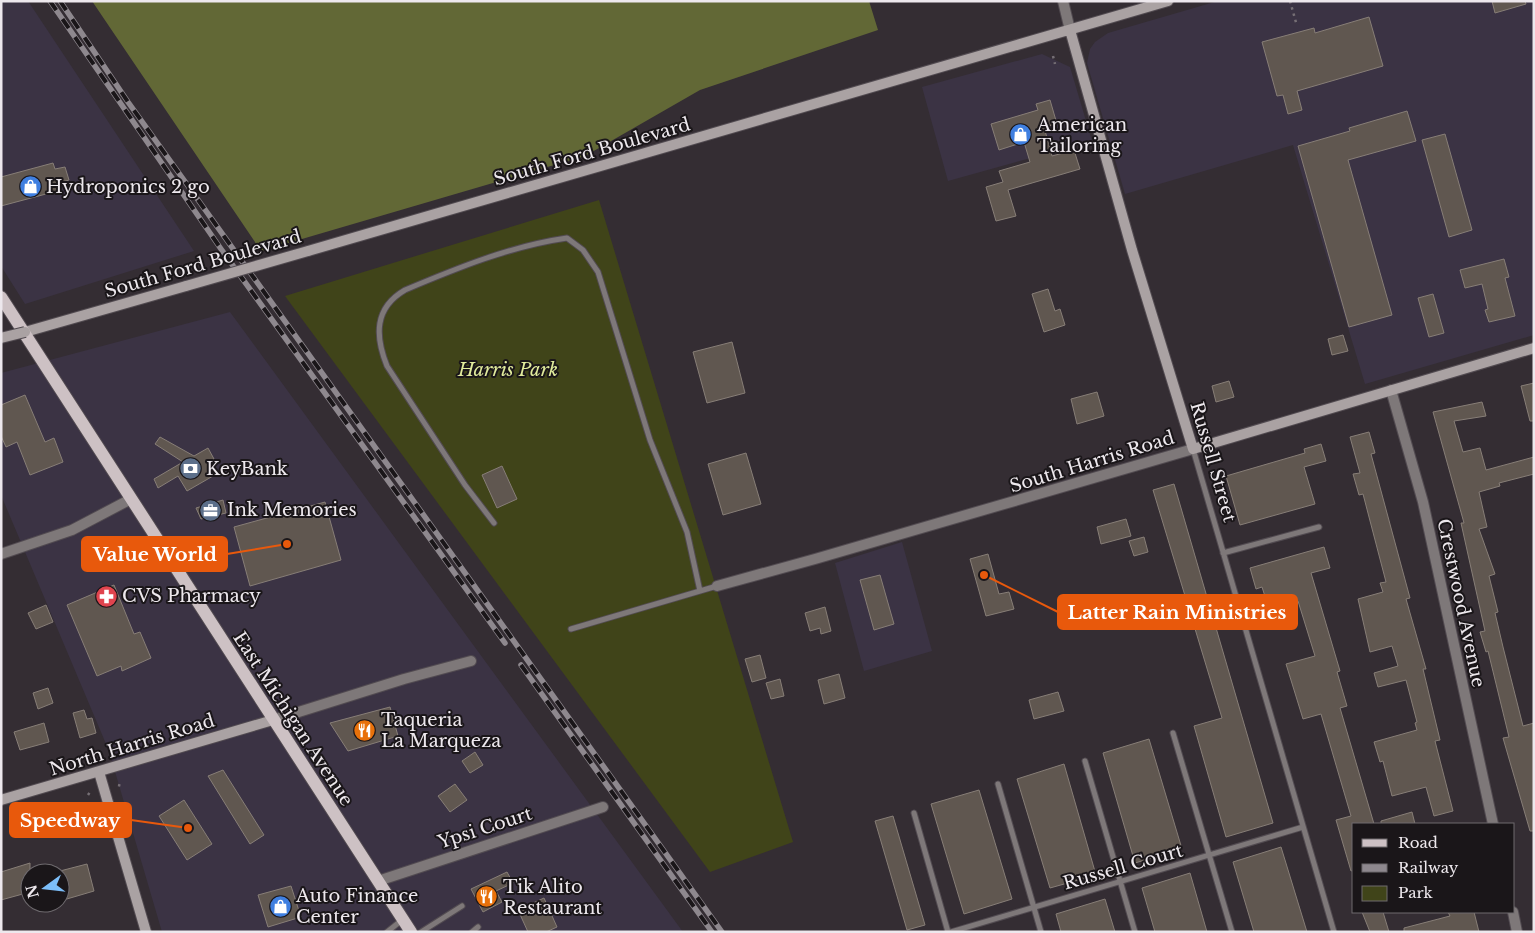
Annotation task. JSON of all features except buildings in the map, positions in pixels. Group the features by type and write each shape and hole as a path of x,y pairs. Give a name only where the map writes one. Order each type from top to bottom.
{"main road":[{"name":"East Michigan Avenue","path":"1,297 411,932"}],"street":[{"name":"Russell Street","path":"1063,1 1132,250 1193,449"},
{"name":"South Ford Boulevard","path":"1,338 308,251 1168,1"},
{"name":"South Harris Road","path":"716,586 815,560 1534,348"},
{"name":"Crestwood Avenue","path":"1391,390 1423,502 1493,823"},
{"path":"1,554 72,530 131,499"},
{"path":"273,720 404,679 471,661"},
{"name":"North Harris Road","path":"1,800 273,720"},
{"path":"99,772 146,932"},
{"name":"Ypsi Court","path":"378,881 603,807"},
{"path":"1513,913 1517,932"}],"lane":[{"path":"494,523 465,485 387,366 381,351 380,323 385,308 393,297 405,290 511,250 539,242 567,238 584,250 598,272 650,440 687,532 700,591"},
{"name":"Russell Street","path":"1193,449 1334,932"},
{"path":"1223,553 1319,526"},
{"path":"571,629 716,586"},
{"path":"1173,733 1232,932"},
{"path":"1085,761 1135,932"},
{"path":"998,784 1041,932"},
{"path":"914,813 949,932"},
{"name":"Russell Court","path":"949,932 1303,827"},
{"path":"421,932 462,906"},
{"path":"386,932 403,920"},
{"path":"472,932 478,926"}],"path":[{"path":"1290,1 1298,26"},
{"path":"1053,56 1054,64"},
{"path":"118,785 122,786"}],"shaded area":[{"path":"1,1 28,1 194,251 25,304 1,266"},
{"path":"1218,1 1534,1 1534,335 1365,384 1293,145 1125,194 1087,63 1090,49 1095,42 1108,33"},
{"path":"1042,54 1070,67 1092,141 948,181 922,87"},
{"path":"230,312 683,932 162,932 109,751 1,495 1,373"},
{"path":"902,542 932,651 864,671 835,563"}],"green space":[{"path":"92,1 869,1 878,30 700,90 585,156 261,251"},
{"name":"Harris Park","path":"599,200 793,842 710,872 285,296"}],"railway":[{"path":"50,1 221,249 505,643"},
{"path":"60,1 128,102 722,932"},
{"path":"521,665 712,932"}],"place":[{"name":"American Tailoring","path":"1021,135"},
{"name":"Hydroponics 2 go","path":"30,187"},
{"name":"KeyBank","path":"190,469"},
{"name":"Ink Memories","path":"211,510"},
{"name":"Value World","path":"287,544"},
{"name":"Latter Rain Ministries","path":"984,575"},
{"name":"CVS Pharmacy","path":"106,596"},
{"name":"Taqueria La Marqueza","path":"365,730"},
{"name":"Speedway","path":"188,828"},
{"name":"Tik Alito Restaurant","path":"487,897"},
{"name":"Auto Finance Center","path":"280,906"}]}
